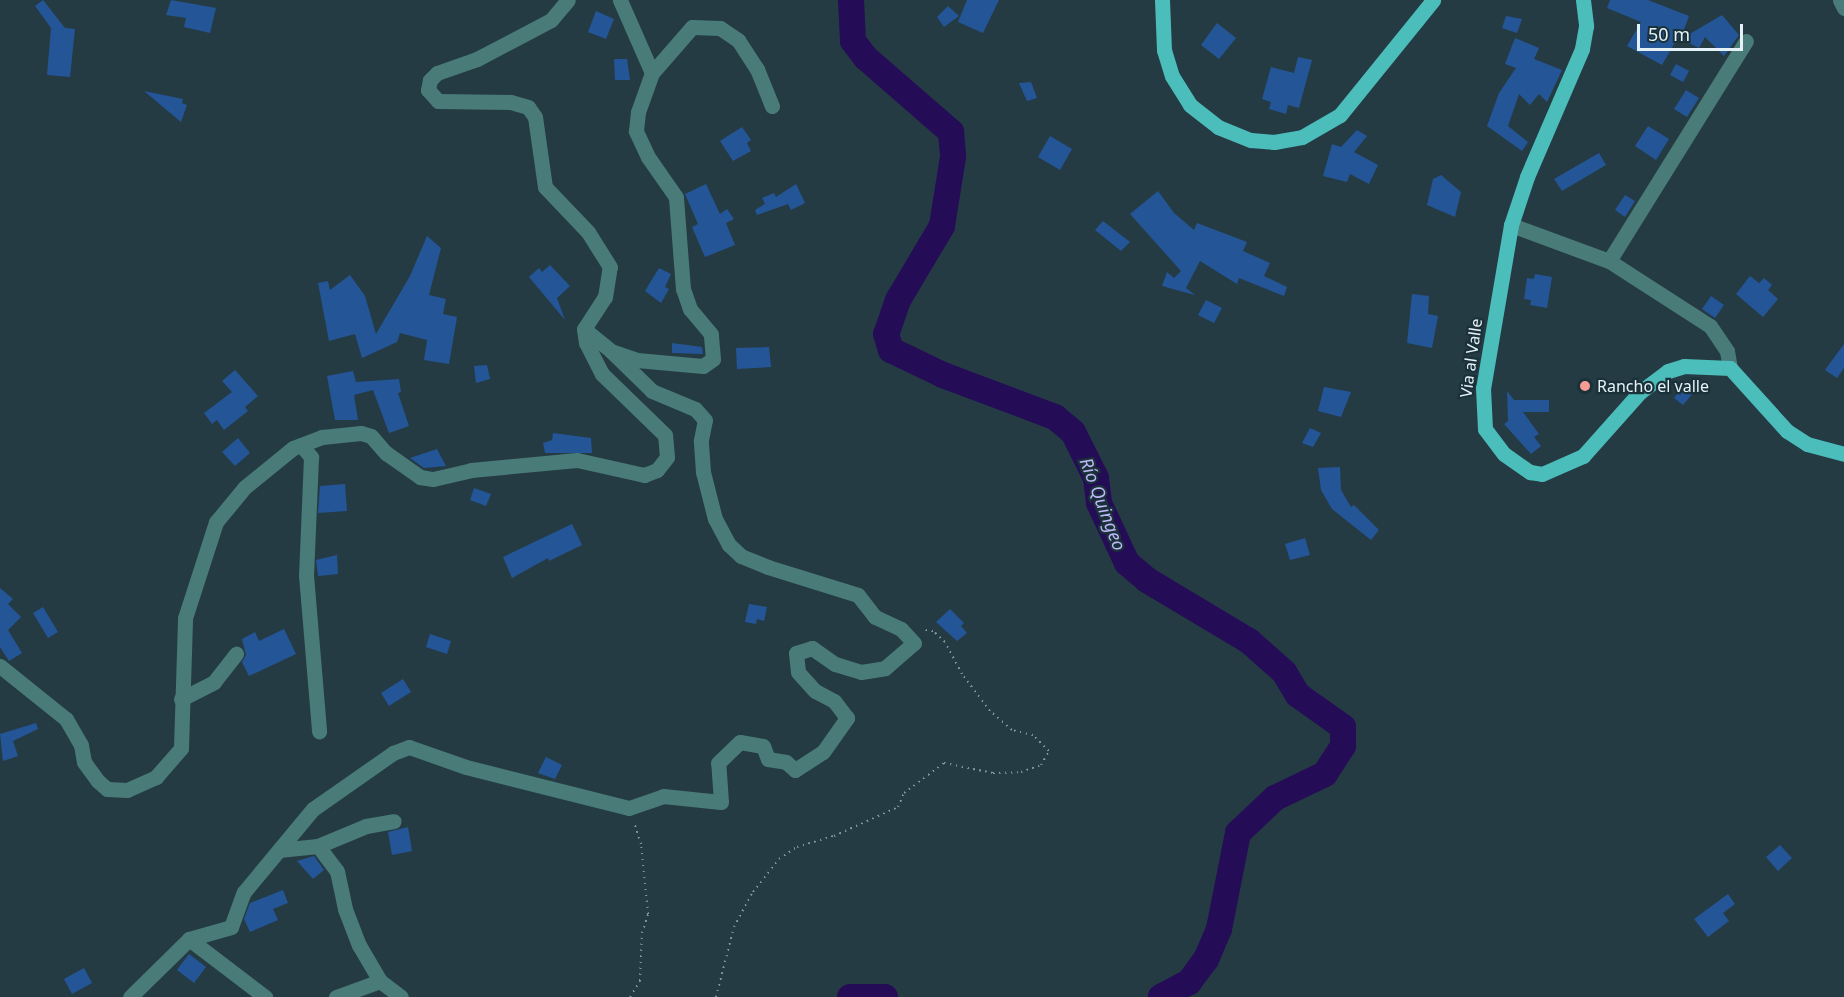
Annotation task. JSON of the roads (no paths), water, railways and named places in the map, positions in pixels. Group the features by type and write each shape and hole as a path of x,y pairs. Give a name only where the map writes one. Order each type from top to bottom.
{"main road":[{"path":"1162,0 1164,50 1172,76 1190,105 1218,127 1251,140 1274,142 1302,137 1340,115 1433,0"},
{"name":"Via al Valle","path":"1582,0 1586,26 1582,49 1527,177 1511,225 1482,409 1485,429 1493,443 1517,465 1542,474 1583,456 1640,392 1668,371 1684,366 1730,368"},
{"path":"1730,368 1787,431 1807,444 1844,454"}],"street":[{"path":"568,0 551,20 477,59 437,74 430,80 428,90 438,101 510,102 528,108 535,117 545,187 588,232 610,267 604,297 584,329"},
{"path":"620,0 652,73"},
{"path":"1840,0 1844,8"},
{"path":"611,351 637,360 684,367 703,366 713,359 711,334 690,309 683,288 676,197 648,157 636,131 638,112 652,73 692,27 720,28 738,40 757,69 772,106"},
{"path":"1609,261 1746,41"},
{"path":"1511,225 1609,261 1710,326 1727,351 1730,368"},
{"path":"130,997 189,939 231,927 244,892 313,809 393,753 409,747 466,767 629,808 663,796 721,802 718,763 740,742 763,746 768,759 786,762 795,770 823,752 847,718 834,701 815,691 798,672 796,653 812,648 836,663 861,672 885,668 914,643 901,629 875,617 858,595 768,567 741,556 729,545 715,519 703,472 705,420 695,409 652,391 611,351 584,329"},
{"path":"0,666 66,719 81,745 84,762 107,789 127,790 156,777 172,762 181,748 185,618 216,522 255,478 301,445 322,437 371,436 386,453 420,477 434,479 471,470 577,460 644,475 657,470 667,458 666,435 602,374 584,329"},
{"path":"301,445 311,457 306,575 319,731"},
{"path":"181,699 214,682 236,654"},
{"path":"279,850 318,846 366,826 394,821"},
{"path":"318,846 337,871 348,918 380,981 401,997"},
{"path":"189,939 265,997"},
{"path":"336,997 380,981"}],"waterway":[{"name":"Río Quingeo","path":"851,0 853,41 866,58 951,132 953,157 942,226 898,300 886,334 891,350 943,375 1055,417 1073,432 1096,478 1099,503 1127,563 1147,580 1249,641 1284,672 1298,695 1343,727 1343,746 1325,774 1275,798 1238,833 1219,929 1206,959 1189,982 1161,997"},
{"name":"Río Quingeo","path":"850,997 885,997"}],"place":[{"name":"Rancho el valle","path":"1585,386"}]}
